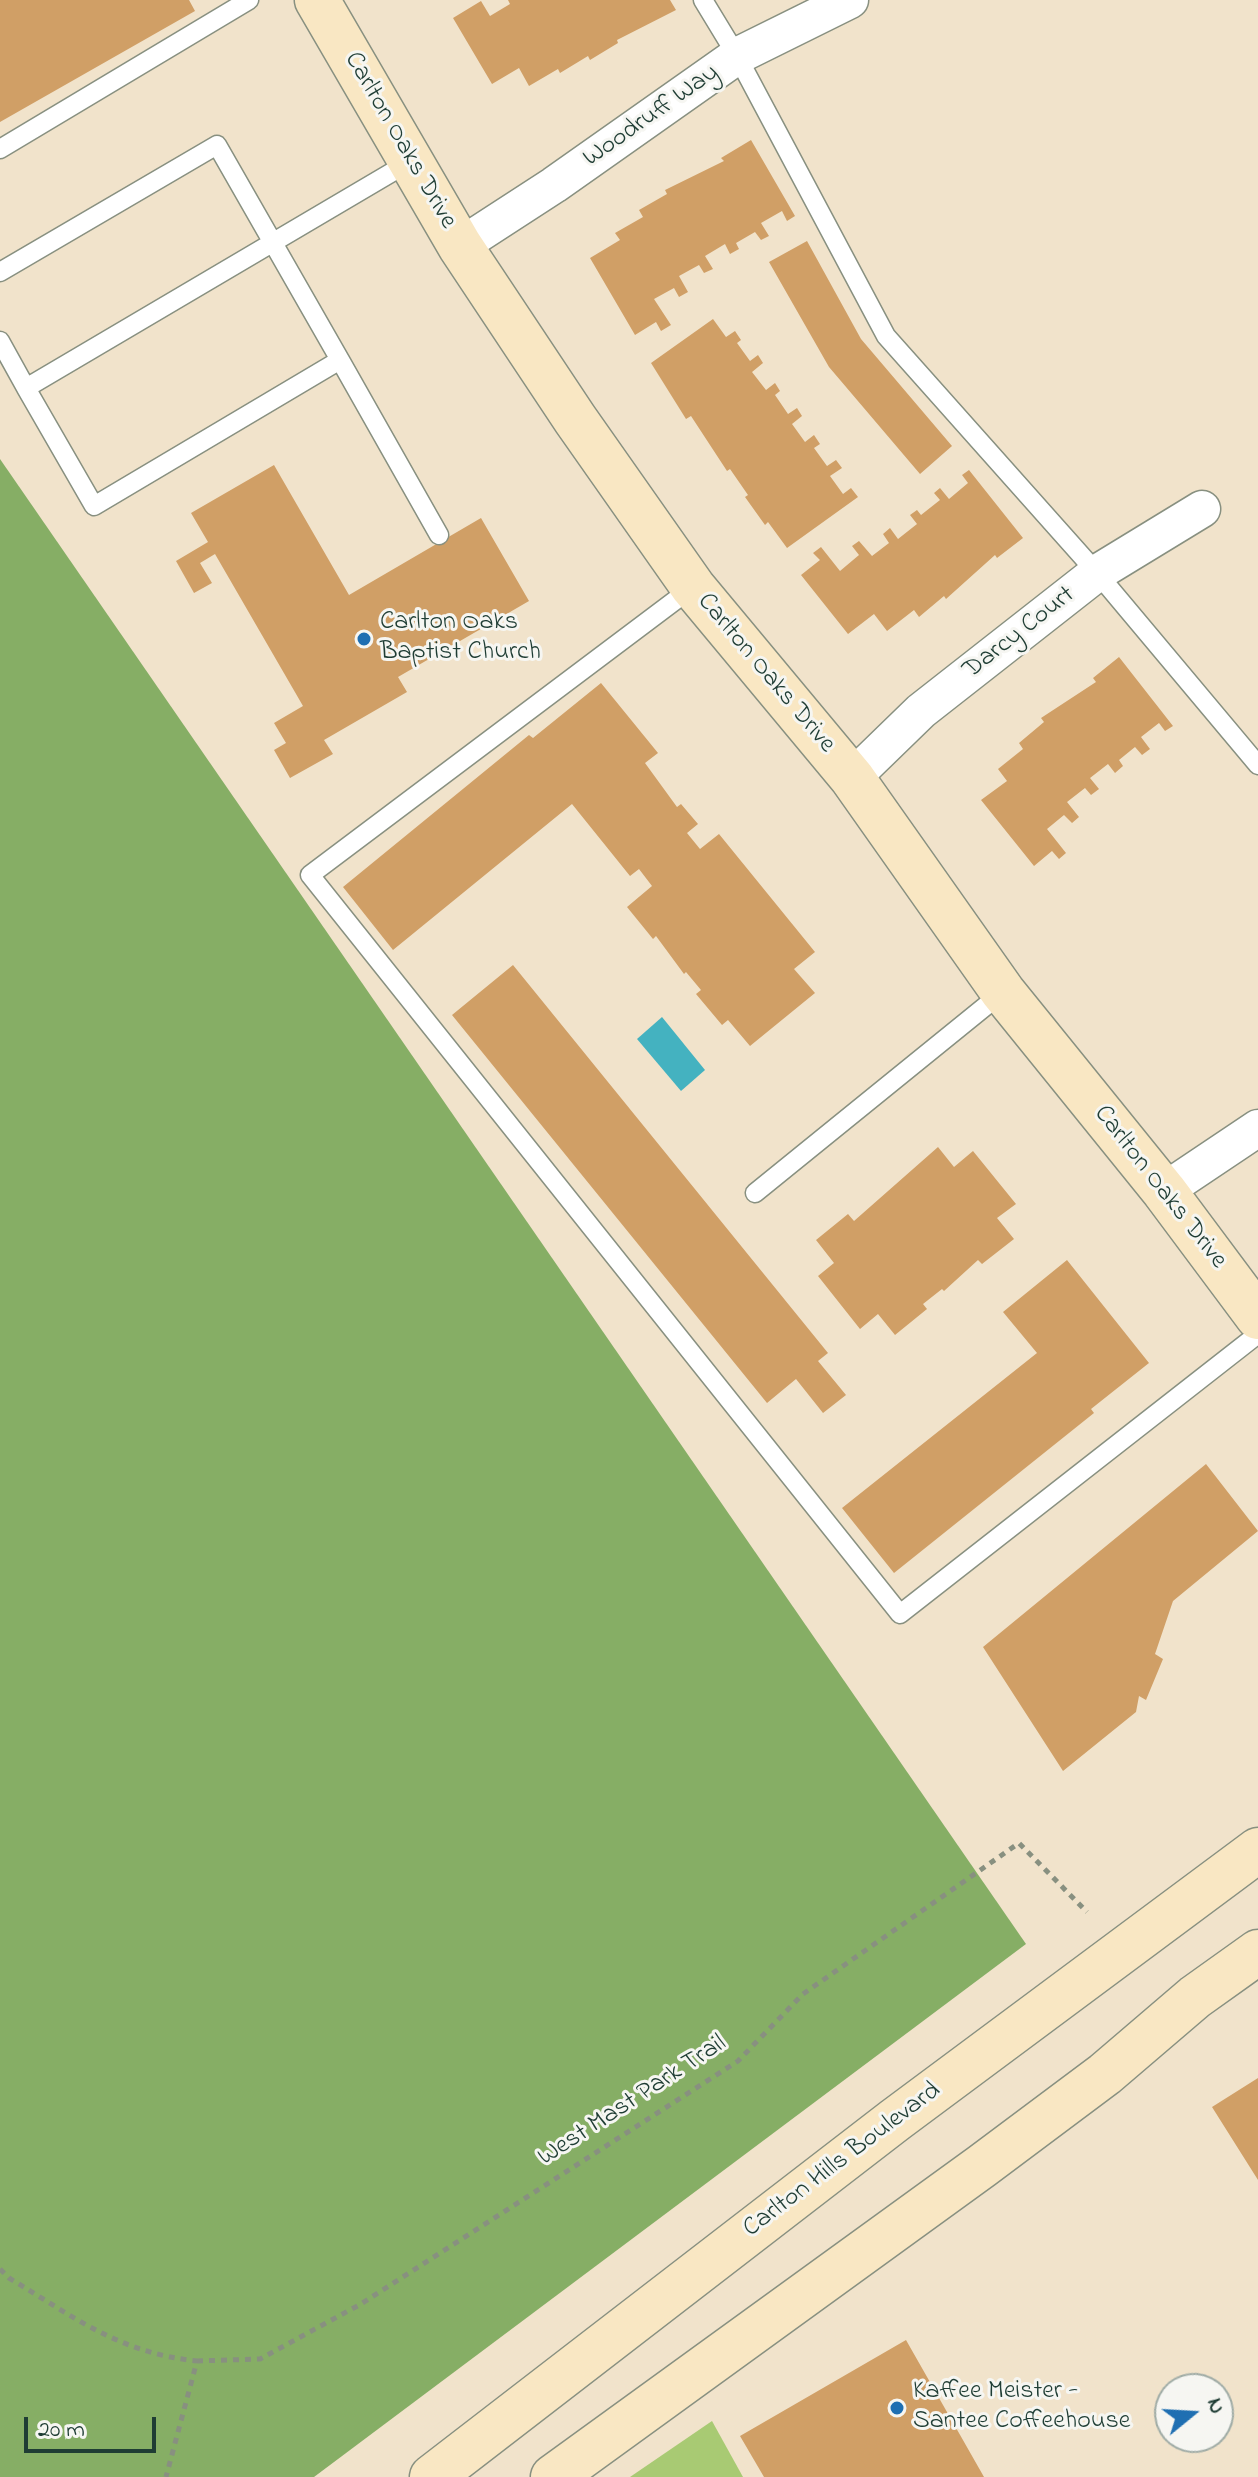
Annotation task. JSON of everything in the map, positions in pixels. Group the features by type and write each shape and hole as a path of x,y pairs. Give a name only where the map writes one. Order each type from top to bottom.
{"main road":[{"name":"Carlton Oaks Drive","path":"317,0 460,246 575,419 693,587 852,778 1003,992 1164,1191 1258,1317"},
{"name":"Carlton Hills Boulevard","path":"432,2477 895,2120 1258,1850"},
{"path":"553,2477 982,2166 1105,2074 1195,1997 1258,1952"}],"street":[{"name":"Woodruff Way","path":"460,246 554,185 737,56 850,0"},
{"name":"Darcy Court","path":"852,778 921,711 1097,573 1202,509"},
{"path":"1164,1191 1258,1128"}],"lane":[{"path":"0,149 249,0"},
{"path":"703,0 737,56 886,336 1097,573 1258,765"},
{"path":"0,272 217,145 439,535"},
{"path":"26,388 411,161"},
{"path":"0,341 94,506 340,360"},
{"path":"693,587 310,875 900,1614 1258,1334"},
{"path":"755,1193 1003,992"}],"path":[{"name":"West Mast Park Trail","path":"197,2361 260,2359 361,2304 738,2061 803,1994 1019,1843 1087,1912"},
{"path":"0,2269 9,2278 126,2347 165,2358 197,2361 166,2477"}],"green space":[{"path":"0,459 1026,1944 314,2477 0,2477"},
{"path":"712,2421 743,2477 630,2477"}],"water":[{"path":"662,1017 705,1070 681,1091 637,1039"}],"building":[{"path":"0,0 189,0 195,11 0,122"},
{"path":"508,0 670,0 676,10 617,40 618,43 590,60 588,56 560,73 558,69 529,86 519,68 492,84 453,18 481,1 490,16 510,4"},
{"path":"751,140 795,216 787,221 782,211 761,223 769,236 761,240 755,232 736,243 739,249 730,254 725,244 705,256 713,269 704,273 699,265 679,276 688,292 679,297 674,288 654,299 671,325 661,331 656,322 635,335 590,258 620,240 615,233 643,217 639,210 667,194 665,190 724,161 721,158"},
{"path":"807,241 861,339 952,446 920,474 829,367 769,262"},
{"path":"713,319 726,337 735,331 741,340 737,343 750,361 758,355 763,363 752,372 766,390 775,383 780,391 775,395 788,414 797,408 802,416 792,424 805,442 814,435 820,444 814,448 827,466 836,460 842,468 830,476 843,494 851,488 858,497 787,548 768,522 765,525 745,497 748,495 730,469 727,471 691,416 686,419 651,363"},
{"name":"Carlton Oaks Baptist Church","path":"274,465 349,595 481,518 529,601 398,677 407,692 324,740 333,754 290,778 274,750 286,743 274,723 303,706 215,554 200,563 212,583 194,593 176,561 208,542 191,513"},
{"path":"969,470 1023,538 997,558 995,555 946,599 944,596 919,617 914,610 887,631 874,614 848,634 801,575 820,560 813,553 821,547 840,571 859,555 852,546 859,541 872,556 889,543 883,534 890,528 898,539 917,524 910,515 917,510 921,515 940,500 934,493 940,488 949,499 968,483 962,475"},
{"path":"1119,657 1173,726 1165,731 1159,723 1141,737 1150,749 1142,755 1135,747 1119,760 1123,766 1115,773 1108,764 1090,778 1099,789 1091,795 1085,788 1067,802 1079,817 1072,823 1064,815 1047,829 1066,853 1059,859 1052,851 1034,866 981,800 1007,781 998,769 1023,749 1019,743 1044,722 1041,718 1096,682 1093,678"},
{"path":"601,683 658,753 645,763 677,807 681,804 698,824 687,833 700,849 719,834 815,952 794,969 815,993 750,1046 728,1020 722,1025 696,994 701,990 627,907 652,886 639,869 630,876 572,804 393,950 343,887 529,735 533,738"},
{"path":"513,965 828,1353 818,1361 846,1395 823,1413 796,1379 767,1403 452,1015"},
{"path":"938,1147 954,1167 973,1151 1016,1204 997,1218 1014,1239 982,1264 978,1260 944,1291 942,1289 923,1304 927,1309 895,1335 878,1314 860,1329 818,1276 834,1263 816,1240 848,1214 854,1221"},
{"path":"1067,1260 1149,1363 1091,1409 1094,1413 894,1573 842,1508 1037,1353 1003,1312"},
{"path":"1206,1464 1258,1531 1173,1601 1155,1654 1163,1659 1146,1700 1139,1696 1136,1712 1063,1771 983,1647"},
{"path":"1258,2078 1258,2180 1212,2107"},
{"path":"906,2340 984,2477 764,2477 740,2436"}],"place":[{"name":"Carlton Oaks Baptist Church","path":"364,639"},
{"name":"Kaffee Meister - Santee Coffeehouse","path":"897,2408"}]}
